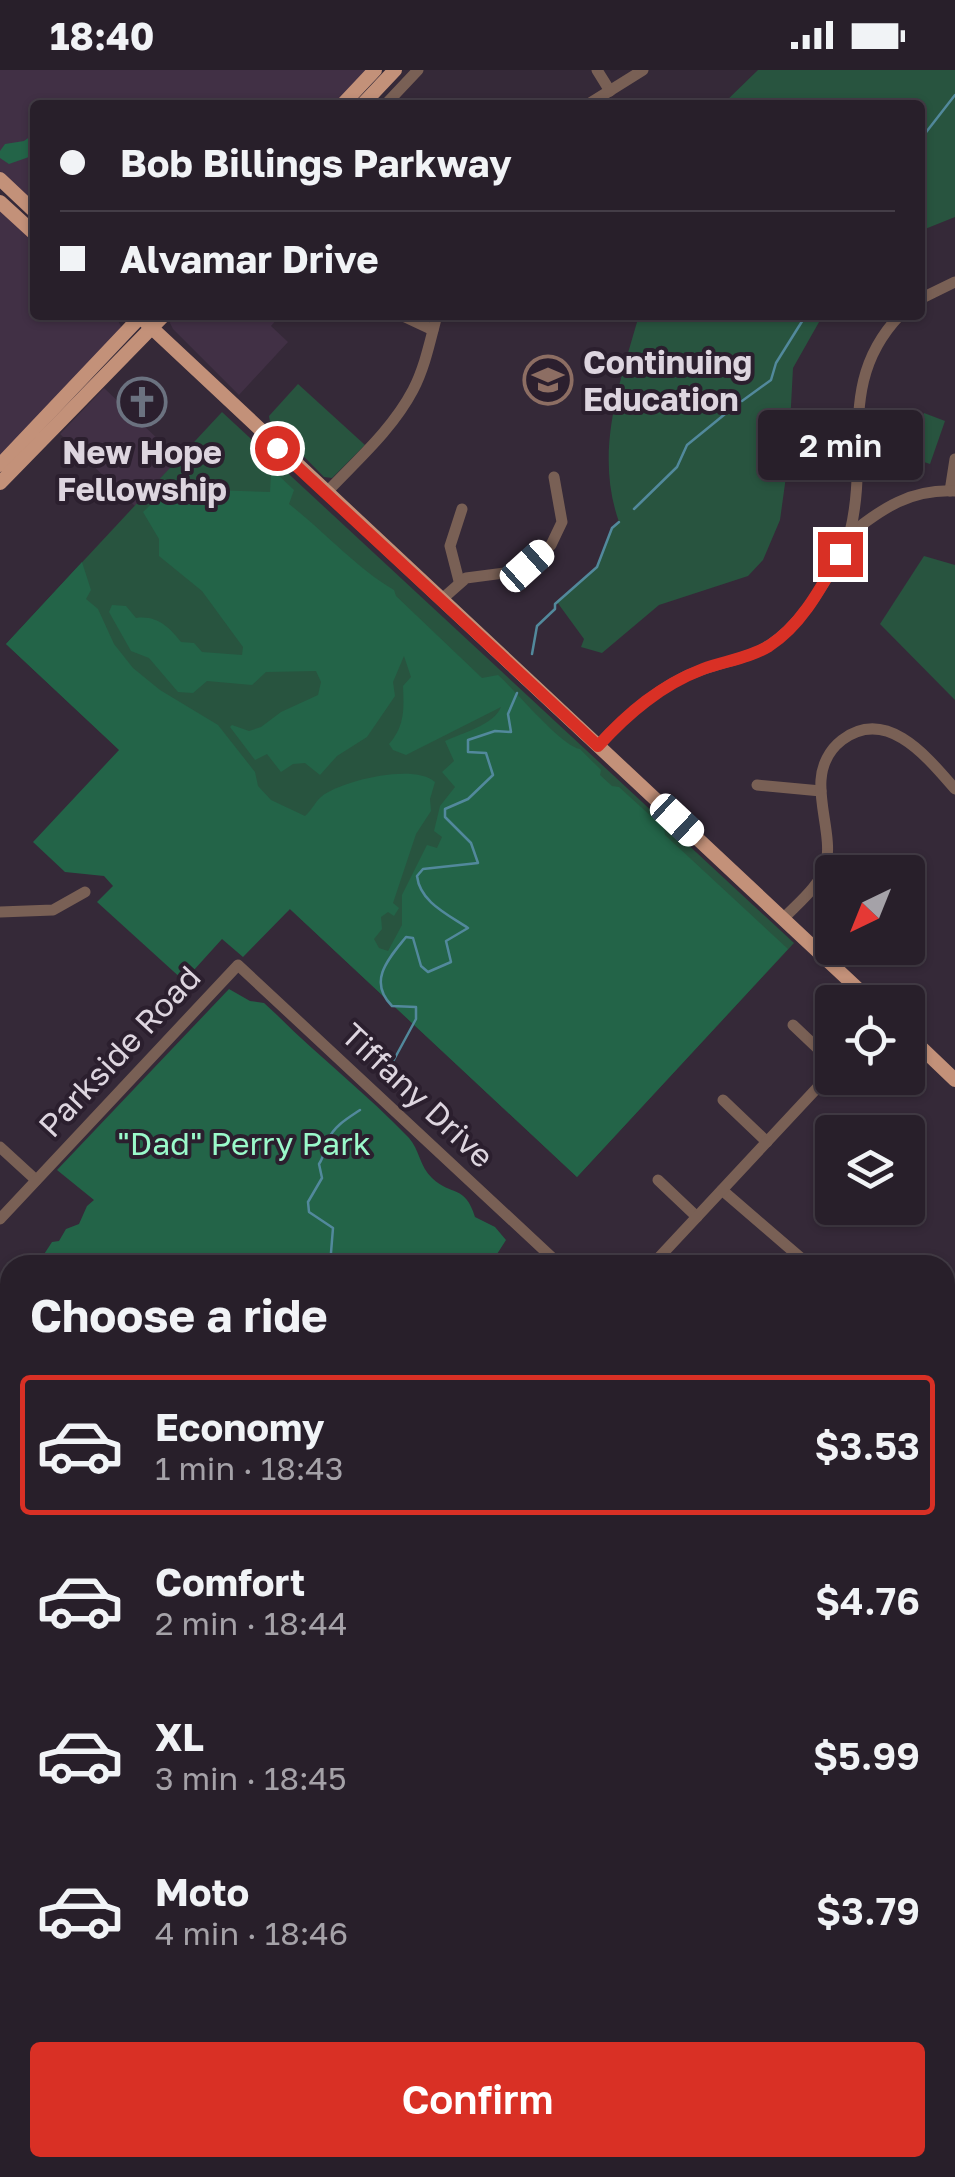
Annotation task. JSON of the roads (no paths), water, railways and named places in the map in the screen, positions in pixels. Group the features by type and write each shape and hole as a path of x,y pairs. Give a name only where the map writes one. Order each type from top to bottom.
{"main road":[{"path":"347,100 375,70"},
{"path":"367,100 395,70"},
{"path":"0,179 30,207"},
{"path":"0,202 30,229"},
{"path":"0,464 141,320"},
{"path":"0,483 141,320"},
{"path":"143,320 854,985"},
{"path":"925,1052 955,1080"}],"street":[{"path":"390,100 418,70"},
{"path":"596,70 610,91"},
{"path":"596,100 610,91 622,75 643,70"},
{"path":"925,297 955,282"},
{"path":"410,320 433,330"},
{"path":"326,494 406,403 420,374 436,320"},
{"path":"850,536 860,465 860,387 870,356 896,320"},
{"path":"598,746 636,708 663,689 700,670 760,650 786,633 820,588 850,536 898,500 914,494 953,491 955,459"},
{"path":"441,600 459,582 483,574 520,571 551,545 562,522 554,477"},
{"path":"459,582 450,546 462,510"},
{"path":"825,855 821,791 824,764 832,749 852,734 879,729 904,738 955,789"},
{"path":"756,785 821,791"},
{"path":"783,919 815,883"},
{"path":"0,912 53,910 85,892"},
{"name":"Parkside Road","path":"0,1220 238,965"},
{"name":"Tiffany Drive","path":"238,965 549,1255"},
{"path":"793,1024 815,1045"},
{"path":"661,1255 815,1091"},
{"path":"723,1100 768,1142"},
{"path":"0,1147 36,1180"},
{"path":"658,1180 697,1217"},
{"path":"722,1190 797,1255"}],"waterway":[{"path":"925,134 955,95"},
{"path":"742,401 771,380 776,363 803,320"},
{"path":"634,509 677,467 687,445 730,410"},
{"path":"532,654 537,626 555,609 555,604 597,567 612,528 619,522"},
{"path":"390,1067 416,1019 416,1007 392,1006 381,988 383,970 406,937 413,938 421,966 428,972 451,962 446,941 468,928 429,900 417,876 423,869 478,863 471,843 445,817 445,809 468,799 493,775 486,753 468,752 468,740 495,731 511,732 508,714 517,693"},
{"path":"331,1255 333,1228 309,1212 308,1202 322,1178 319,1164 331,1135 360,1110"}],"place":[{"name":"Continuing Education","path":"548,380"},
{"name":"New Hope Fellowship","path":"142,402"}],"park label":[{"name":"\"Dad\" Perry Park","path":"244,1143"}]}
